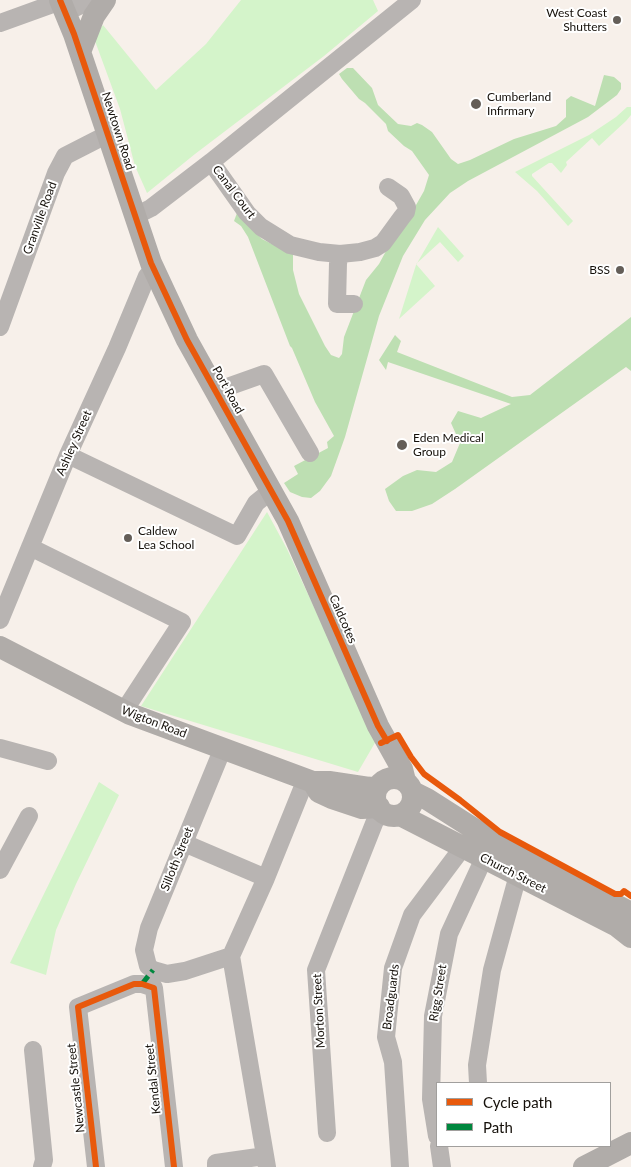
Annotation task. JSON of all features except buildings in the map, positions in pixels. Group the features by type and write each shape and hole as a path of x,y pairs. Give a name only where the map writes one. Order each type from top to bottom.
{"main road":[{"path":"80,52 94,16 105,0"},
{"name":"Newtown Road","path":"62,5 80,52 153,269"},
{"name":"Port Road","path":"153,269 188,340 288,521"},
{"name":"Caldcotes","path":"288,521 378,726 409,786"},
{"name":"Wigton Road","path":"0,647 124,711 310,781 319,792 332,798 362,808 384,801"},
{"name":"Caldcotes","path":"378,726 383,760 384,801"},
{"path":"395,778 409,786 412,803 405,813 384,801 384,781 395,778"},
{"name":"Church Street","path":"409,786 629,927"},
{"name":"Church Street","path":"384,801 463,847 518,876 617,926 629,927"},
{"path":"584,1167 631,1143"}],"street":[{"path":"0,23 62,5 91,0"},
{"path":"135,216 151,208 211,162 412,0"},
{"name":"Granville Road","path":"0,327 56,173 65,156 108,134"},
{"name":"Canal Court","path":"211,162 247,213 260,227 290,246 306,250 340,254 360,252 375,248 383,243 406,212 401,196 388,186"},
{"path":"340,254 337,304 354,304"},
{"name":"Ashley Street","path":"0,620 68,455 117,348 147,276 153,269"},
{"path":"216,391 264,374 310,452"},
{"path":"68,455 237,536 256,503 272,490"},
{"path":"30,546 182,622 124,711"},
{"path":"0,748 48,761"},
{"name":"Silloth Street","path":"150,981 144,950 147,935 223,748"},
{"path":"216,1165 266,1162 231,956 266,878 287,825 310,781"},
{"name":"Morton Street","path":"327,1134 316,970 384,801"},
{"path":"0,870 8,838 29,816"},
{"path":"184,843 266,878"},
{"name":"Broadguards","path":"400,1167 393,1062 386,1037 393,968 412,915 463,847"},
{"name":"Rigg Street","path":"436,1130 431,1099 433,1016 449,934 484,858"},
{"path":"478,1082 477,1065 492,970 518,876"},
{"path":"150,981 166,974 231,956"},
{"name":"Newcastle Street","path":"96,1167 78,1007 134,984 150,981"},
{"name":"Kendal Street","path":"150,981 174,1167"},
{"path":"33,1050 44,1160 42,1167"},
{"path":"439,1147 442,1167"}],"green space":[{"path":"241,0 373,0 378,11 324,56 147,193 135,166 120,109 95,41 100,29 103,25 156,90 206,44"},
{"path":"347,68 353,68 372,88 378,105 398,124 411,126 417,123 422,125 432,132 451,159 458,164 514,139 556,126 566,117 566,100 571,96 595,106 604,75 614,77 621,83 621,89 617,95 588,117 468,181 450,193 425,220 403,256 379,316 345,437 331,476 320,491 311,498 302,497 290,492 284,483 298,474 294,466 328,448 327,442 334,436 315,402 290,346 248,237 241,226 234,221 237,213 262,239 272,244 293,249 293,270 299,294 325,346 331,355 339,358 342,354 344,337 366,280 379,264 400,225 412,212 424,191 429,175 412,151 388,131 386,124 359,99 342,79 339,74"},
{"path":"627,107 631,107 631,115 626,121 599,146 592,138 566,162 567,165 561,173 552,163 549,163 532,174 573,221 568,226 537,191 515,172 589,135 616,117"},
{"path":"438,227 464,256 458,262 440,242 417,263"},
{"path":"416,265 435,286 399,319"},
{"path":"631,317 631,371 626,367 432,504 412,511 396,511 389,501 385,489 403,476 417,470 436,472 452,462 460,443 451,423 458,411 481,418 511,404 388,362 386,370 379,360 395,335 401,341 397,352 512,397 530,395"},
{"path":"267,512 287,549 376,741 358,772 141,706"},
{"path":"99,782 119,795 56,930 46,975 10,963"}],"marked path":[{"path":"142,984 153,970"}],"cycle path":[{"path":"60,0 74,34 151,263 187,340 288,521 378,726 387,741"},
{"path":"381,743 398,735 424,774 500,832 615,894 621,894 624,891 631,896"},
{"path":"96,1167 78,1007 134,984 142,984 154,988 174,1167"}],"place":[{"name":"West Coast Shutters","path":"617,20"},
{"name":"Cumberland Infirmary","path":"476,104"},
{"name":"BSS","path":"620,270"},
{"name":"Eden Medical Group","path":"402,445"},
{"name":"Caldew Lea School","path":"128,538"}]}
